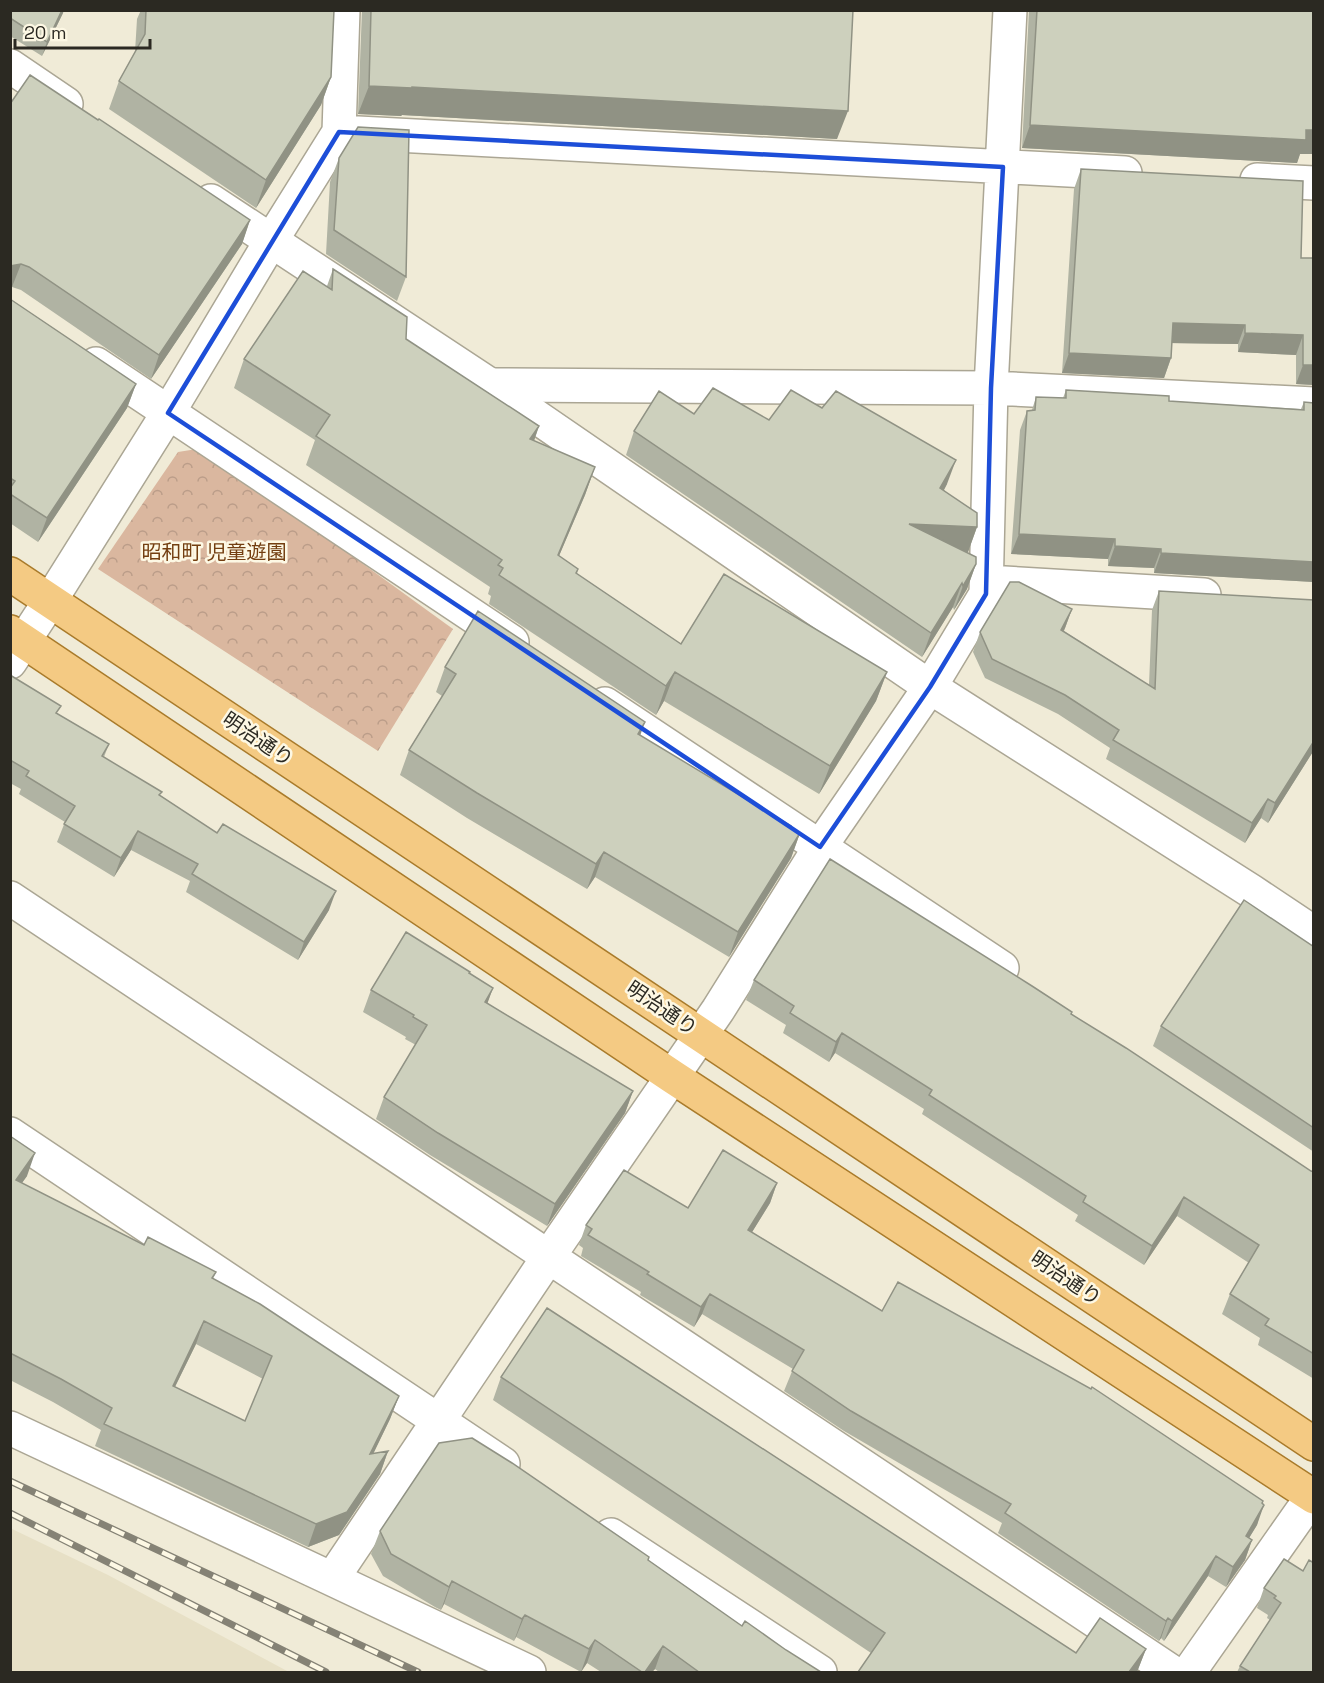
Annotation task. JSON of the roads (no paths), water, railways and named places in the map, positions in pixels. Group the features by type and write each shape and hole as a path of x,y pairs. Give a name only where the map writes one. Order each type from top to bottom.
{"main road":[{"name":"明治通り","path":"10,574 1314,1444"},
{"path":"15,645 1313,1496"}],"street":[{"path":"15,645 50,602 339,132 343,10"},
{"path":"332,1579 549,1256 702,1034 820,848 930,687 987,594 991,388 1010,10"},
{"path":"10,66 88,118"},
{"path":"339,132 1158,175"},
{"path":"1230,179 1314,183"},
{"path":"184,183 490,385 930,687 1241,884 1314,933"},
{"path":"70,346 534,657"},
{"path":"490,385 991,388 1314,404"},
{"path":"987,582 1232,596"},
{"path":"583,690 1027,985"},
{"path":"10,898 1172,1672"},
{"path":"10,1134 526,1479"},
{"path":"10,1428 529,1672"},
{"path":"1189,1672 1313,1496"},
{"path":"585,1518 820,1672"}],"railway":[{"path":"10,1481 418,1672"},
{"path":"10,1513 326,1672"}],"park label":[{"name":"昭和町 児童遊園","path":"214,552"}]}
